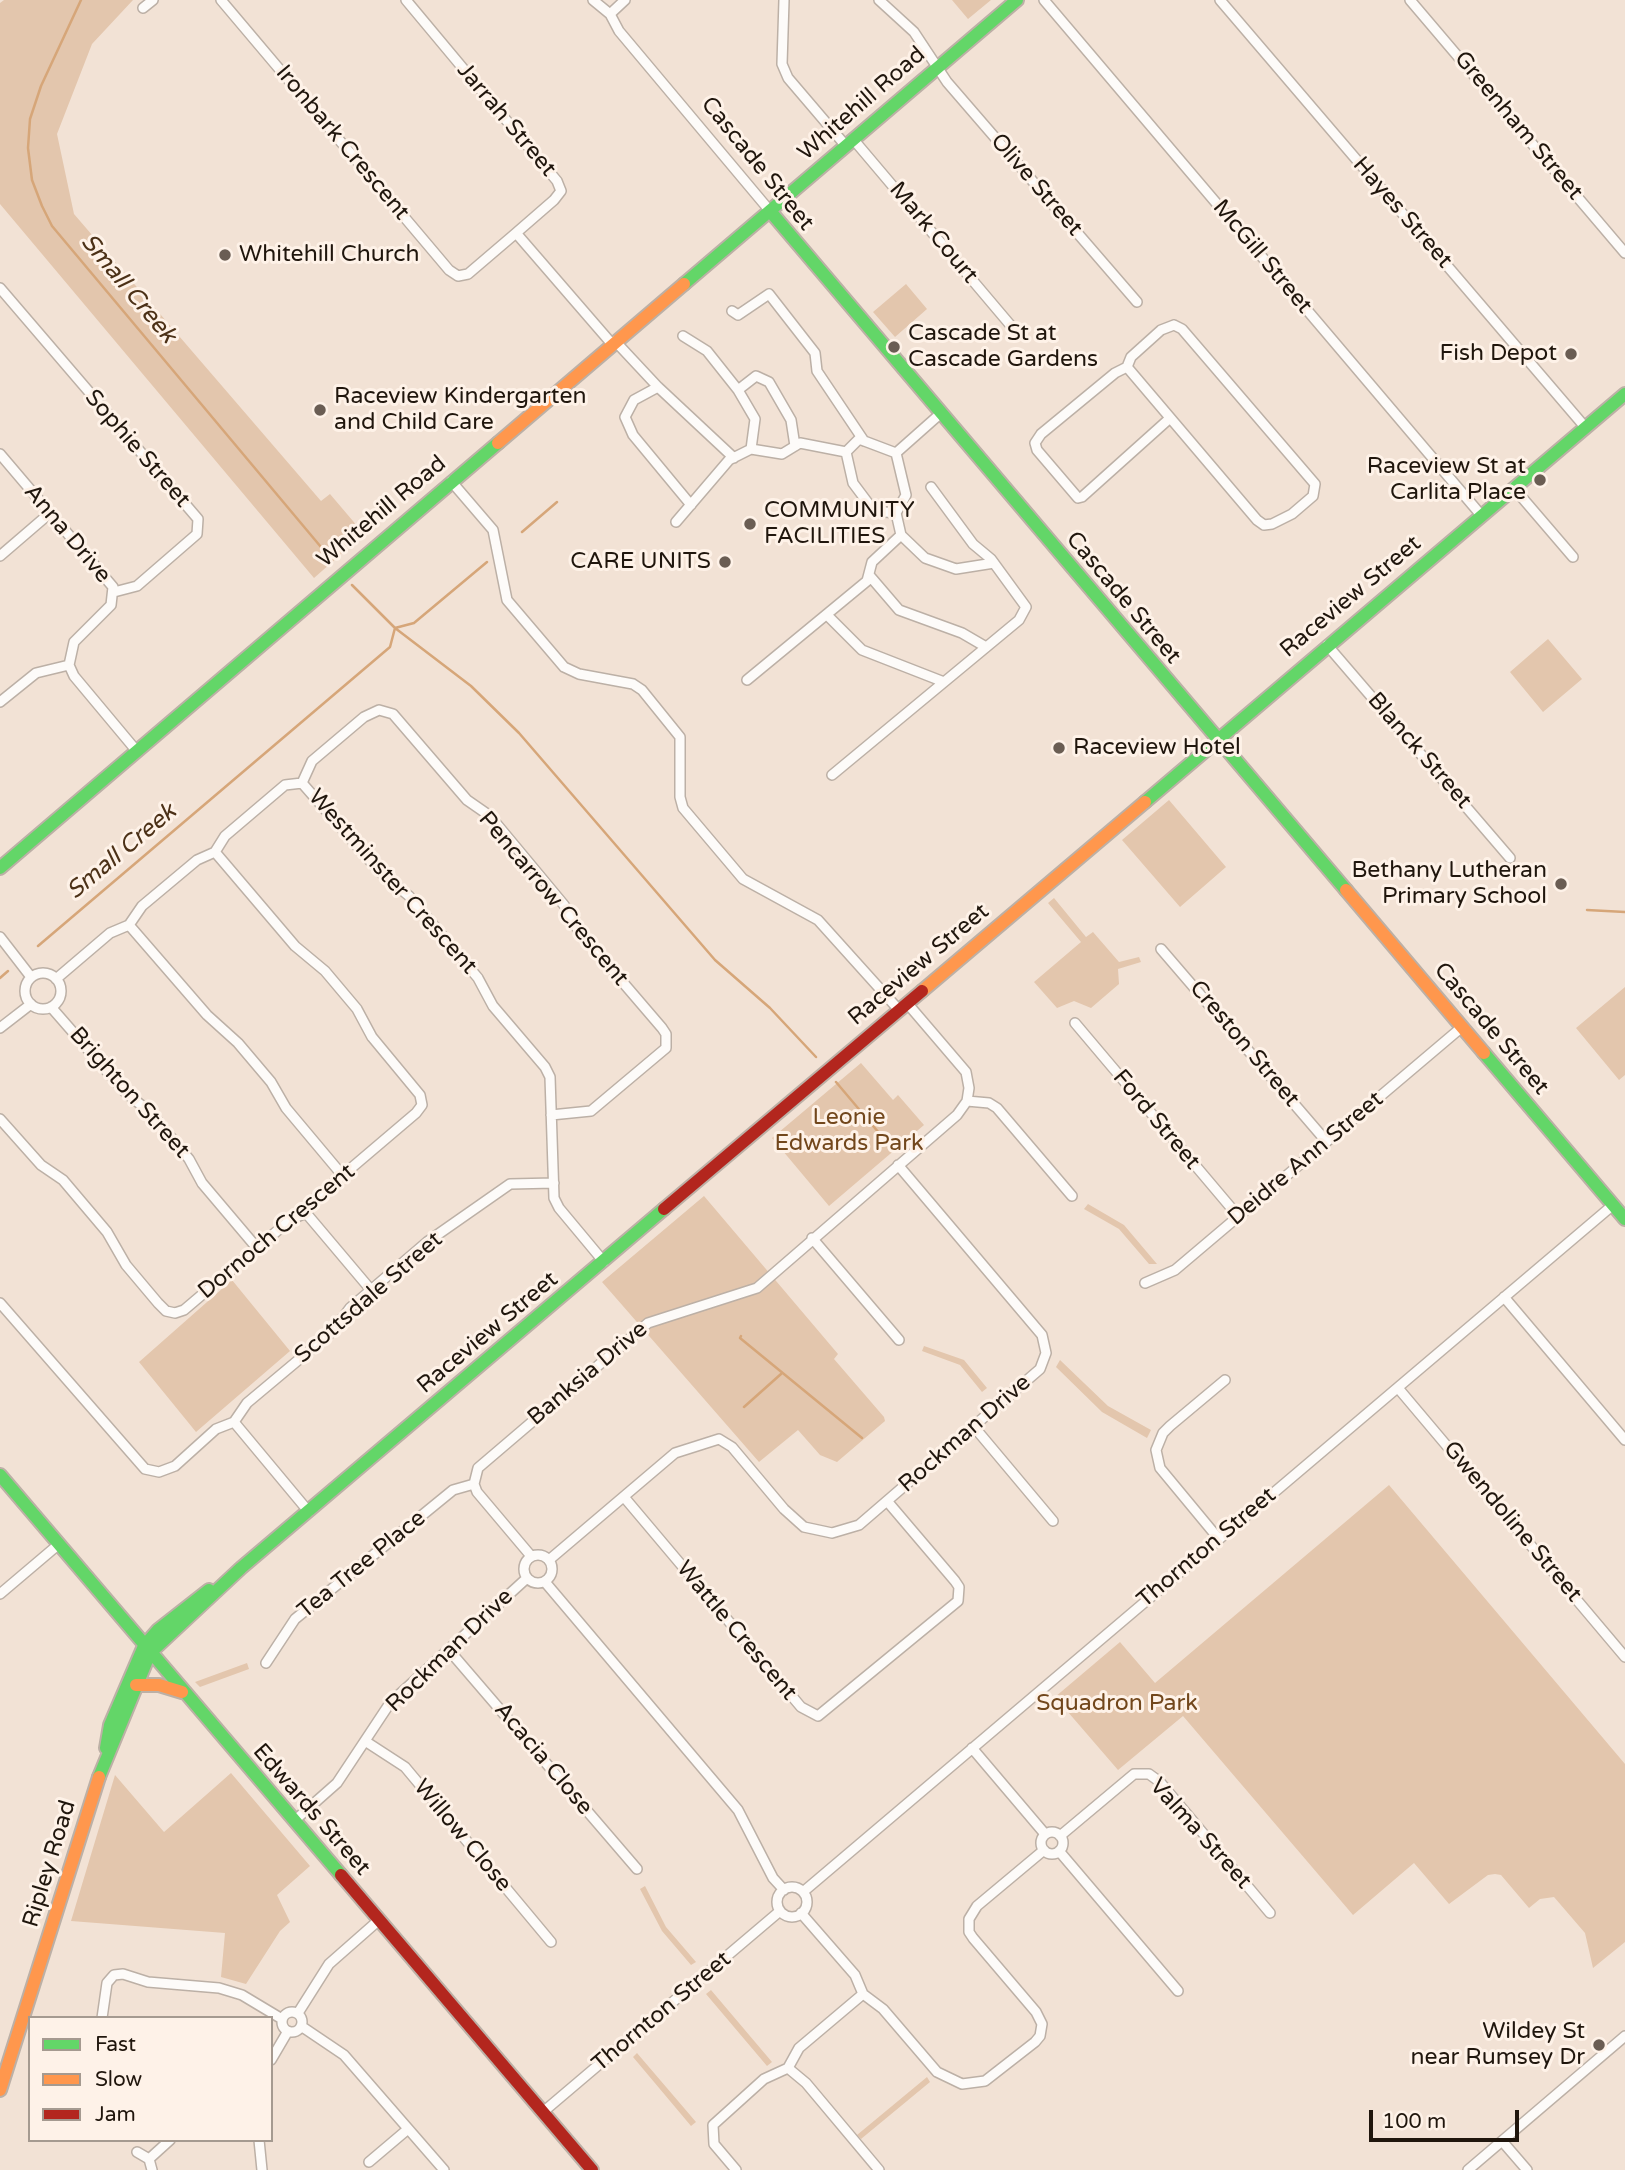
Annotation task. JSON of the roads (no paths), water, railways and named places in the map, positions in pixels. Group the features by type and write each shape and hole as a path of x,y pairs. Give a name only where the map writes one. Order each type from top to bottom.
{"street":[{"path":"143,9 153,0"},
{"name":"Ironbark Crescent","path":"221,0 449,270 458,276 468,274 516,233"},
{"name":"Cascade Street","path":"593,0 610,14 620,31 940,414 1624,1217"},
{"path":"610,14 625,0"},
{"name":"Mark Court","path":"785,0 782,64 788,78 1012,327"},
{"name":"Olive Street","path":"879,0 914,32 938,67 1137,302"},
{"name":"Whitehill Road","path":"0,868 135,749 1017,0"},
{"name":"McGill Street","path":"1044,0 1481,515"},
{"name":"Hayes Street","path":"1220,0 1585,427"},
{"name":"Greenham Street","path":"1410,0 1625,253"},
{"name":"Jarrah Street","path":"410,1 557,180 561,191 516,233"},
{"path":"516,233 613,343 734,458"},
{"name":"Sophie Street","path":"0,288 198,519 197,534 138,586 114,592"},
{"path":"732,311 738,315 769,294 815,353 817,371 864,440"},
{"path":"1126,367 1264,525 1292,514 1316,491 1315,484 1182,329 1174,325 1161,330 1131,357 1126,367 1041,434 1035,443 1037,450 1078,498 1169,419"},
{"path":"683,336 707,351 738,390 755,419 751,449"},
{"path":"738,390 756,376 769,382 791,420 795,446"},
{"path":"658,387 634,400 625,417 634,435 691,505"},
{"name":"Raceview Street","path":"147,1650 1625,394"},
{"path":"896,453 940,414"},
{"path":"846,452 859,439 896,453"},
{"path":"676,522 734,458 751,449 782,454 800,443 846,452"},
{"path":"846,452 853,483 874,511 895,513"},
{"path":"896,453 906,495 895,513 901,535 925,558 956,569 994,563"},
{"name":"Anna Drive","path":"0,454 109,582 114,592 107,611 74,642 69,664"},
{"path":"451,481 493,530 507,600 564,667 579,674 633,684 642,690 680,737 680,797 683,808 743,879 818,920 966,1072 967,1101 957,1115 898,1166"},
{"path":"832,775 1018,620 1026,607 994,563 973,544 930,487"},
{"path":"1513,487 1573,557"},
{"path":"0,556 50,513"},
{"path":"747,680 867,580 872,562 901,535"},
{"path":"869,575 899,610 962,633 986,647"},
{"path":"827,615 862,650 944,682"},
{"name":"Blanck Street","path":"1327,645 1510,858"},
{"path":"0,702 36,673 69,664 74,676 135,749"},
{"name":"Pencarrow Crescent","path":"302,783 312,761 364,717 379,710 393,714 467,800 490,816 564,905 578,930 662,1028 666,1034 666,1048 591,1111 551,1115"},
{"name":"Westminster Crescent","path":"56,979 110,933 129,925 142,906 197,860 215,852 225,836 285,785 302,783 379,871 409,896 478,978 494,1006 545,1067 550,1077 554,1183 558,1208 604,1262"},
{"name":"Dornoch Crescent","path":"0,1119 41,1165 72,1191 107,1232 126,1265 166,1311 175,1313 184,1310 290,1220 306,1213 316,1198 422,1105 420,1095 372,1037 356,1009 333,981 295,946 215,852"},
{"path":"129,925 207,1016 238,1043 271,1082 286,1108 343,1176"},
{"path":"0,937 31,977"},
{"name":"Creston Street","path":"1161,949 1326,1141"},
{"path":"45,973 56,979 60,994 51,1007 40,1009 31,1004 25,994 31,977 45,973"},
{"path":"0,1028 31,1004"},
{"name":"Brighton Street","path":"51,1007 126,1093 159,1122 189,1159 202,1183 257,1248"},
{"name":"Ford Street","path":"1075,1023 1238,1216"},
{"name":"Deidre Ann Street","path":"1145,1283 1175,1270 1462,1027"},
{"path":"967,1101 989,1103 997,1108 1072,1196"},
{"name":"Banksia Drive","path":"474,1484 478,1468 648,1323 757,1288 898,1166"},
{"name":"Rockman Drive","path":"550,1560 675,1453 719,1439 732,1447 784,1510 804,1527 832,1533 859,1525 975,1428 1040,1369 1046,1353 1042,1335 898,1166"},
{"name":"Scottsdale Street","path":"233,1422 247,1403 333,1331 350,1308 427,1242 463,1220 500,1189 521,1182 554,1183"},
{"name":"Thornton Street","path":"803,1892 1613,1205"},
{"path":"306,1213 371,1290"},
{"path":"812,1238 899,1340"},
{"path":"1504,1297 1625,1440"},
{"path":"0,1303 145,1469 159,1472 175,1465 216,1429 233,1422 309,1512"},
{"path":"1218,1538 1160,1468 1156,1450 1163,1433 1225,1380"},
{"name":"Gwendoline Street","path":"1398,1388 1625,1657"},
{"path":"975,1428 1053,1521"},
{"name":"Edwards Street","path":"0,1475 182,1692 592,2170"},
{"path":"474,1484 477,1492 531,1556"},
{"name":"Tea Tree Place","path":"267,1663 295,1619 453,1490 474,1484"},
{"name":"Wattle Crescent","path":"624,1497 801,1707 818,1716 958,1601 959,1587 955,1581 887,1501"},
{"path":"0,1594 59,1544"},
{"path":"531,1556 543,1555 550,1560 552,1570 545,1582"},
{"path":"531,1556 523,1569 527,1578 535,1583 545,1582"},
{"name":"Rockman Drive","path":"294,1821 337,1783 390,1703 527,1578"},
{"path":"545,1582 738,1810 773,1878 783,1889"},
{"name":"Acacia Close","path":"448,1649 637,1869"},
{"path":"103,1764 110,1725 147,1650"},
{"name":"Ripley Road","path":"0,2090 103,1764 136,1685 147,1650"},
{"path":"136,1685 159,1685 182,1692"},
{"name":"Willow Close","path":"365,1741 405,1767 551,1942"},
{"path":"972,1748 1045,1834"},
{"name":"Valma Street","path":"1060,1836 1134,1774 1149,1774 1160,1782 1270,1913"},
{"path":"1051,1832 1060,1836 1063,1842 1059,1851 1051,1854 1044,1850 1041,1843 1045,1834 1051,1832"},
{"path":"801,1913 855,1975 863,1994 883,2009 947,2079 962,2084 978,2083 1003,2070 1040,2036 1042,2024 1036,2012 973,1938 969,1932 969,1919 977,1906 1044,1850"},
{"path":"1059,1851 1178,1992"},
{"path":"792,1887 803,1892 806,1900 801,1913 788,1916 780,1911 777,1900 783,1889 792,1887"},
{"name":"Thornton Street","path":"543,2112 780,1911"},
{"path":"298,2013 329,1964 379,1920"},
{"path":"102,2016 107,1983 114,1975 123,1974 148,1982 219,1988 242,1995 282,2019"},
{"path":"736,2170 714,2144 713,2125 764,2079 788,2068 799,2048 863,1994"},
{"path":"287,2012 298,2013 302,2026 297,2031 288,2031 283,2026 282,2019 287,2012"},
{"path":"302,2026 344,2055 444,2170"},
{"path":"273,2057 288,2031"},
{"path":"1468,2170 1625,2036"},
{"path":"788,2068 806,2083 878,2170"},
{"path":"369,2162 408,2129"},
{"path":"1502,2141 1527,2170"},
{"path":"149,2158 168,2142"},
{"path":"259,2142 262,2170"},
{"path":"137,2152 149,2158 152,2170"}],"waterway":[{"name":"Small Creek","path":"81,0 41,86 30,119 28,148 32,180 42,206 52,226 331,559"},
{"path":"522,532 557,502"},
{"path":"395,628 414,623 487,562"},
{"name":"Small Creek","path":"38,946 390,647 395,628 352,585"},
{"path":"395,628 471,686 519,733 715,960 770,1008 816,1057"},
{"path":"1587,910 1625,912"},
{"name":"Small Creek","path":"0,978 8,971"},
{"path":"836,1082 890,1146"},
{"path":"741,1336 740,1338 862,1438"},
{"path":"744,1407 781,1374"}],"place":[{"name":"Whitehill Church","path":"225,255"},
{"name":"Cascade St at Cascade Gardens","path":"894,347"},
{"name":"Fish Depot","path":"1571,354"},
{"name":"Raceview Kindergarten and Child Care","path":"320,410"},
{"name":"Raceview St at Carlita Place","path":"1540,480"},
{"name":"COMMUNITY FACILITIES","path":"750,524"},
{"name":"CARE UNITS","path":"725,562"},
{"name":"Raceview Hotel","path":"1059,748"},
{"name":"Bethany Lutheran Primary School","path":"1561,884"},
{"name":"Wildey St near Rumsey Dr","path":"1599,2045"}],"park label":[{"name":"Leonie Edwards Park","path":"849,1131"},
{"name":"Squadron Park","path":"1117,1704"}]}
